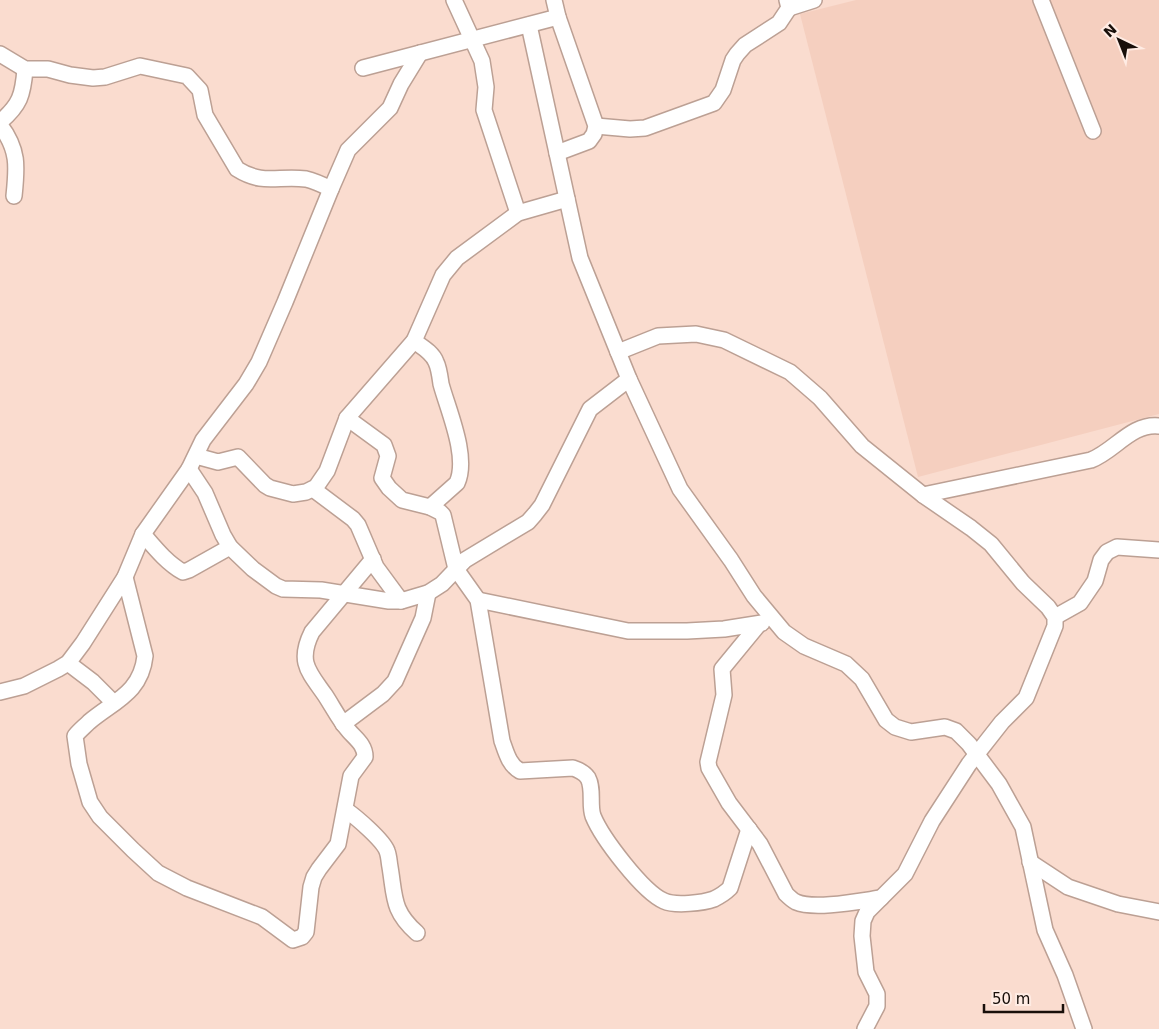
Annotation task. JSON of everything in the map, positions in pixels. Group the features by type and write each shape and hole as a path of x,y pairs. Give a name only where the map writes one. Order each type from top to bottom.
{"street":[{"path":"454,0 482,61 486,87 484,110 518,213"},
{"path":"554,0 558,17 596,126 594,134 588,141 557,153"},
{"path":"596,126 630,129 646,128 714,103 723,90 733,60 745,45 779,23 788,4 814,0"},
{"path":"1041,0 1093,130"},
{"path":"363,68 558,17"},
{"path":"530,25 580,258 629,379 680,490 731,560 754,596 766,622"},
{"path":"0,692 24,686 68,663 83,643 125,577 143,534 192,463 203,440 246,384 259,362 348,150 390,108 401,84 420,53"},
{"path":"0,54 25,69 48,69 70,75 93,78 105,77 140,66 187,76 200,90 206,115 237,169 251,176 268,180 306,179 331,190"},
{"path":"14,196 17,165 9,136 0,124 17,104 23,86 25,69"},
{"path":"192,463 218,462 238,457 264,485 285,493 306,492 313,489 327,472 347,418 414,341 443,275 457,258 518,213 568,199"},
{"path":"618,352 658,336 696,334 724,340 790,372 820,398 862,446 923,495 991,544 1055,617 1055,626 1026,698 1002,722 976,755 932,821 905,874 867,912 863,921 863,950 866,972 878,994 877,1006 865,1029"},
{"path":"414,341 432,354 437,362 456,431 461,463 457,482 430,507"},
{"path":"192,463 230,547 253,569 276,586 284,589 321,590 389,601 401,601 428,593 442,584 465,560 528,522 542,505 590,409 629,379"},
{"path":"347,418 384,446 388,456 382,475 389,488 402,500 430,507 443,515 456,569 478,600 502,741 508,758 514,766 520,771 567,767 580,770 585,774 590,784 592,814 600,831 616,854 648,890 664,901 672,903 705,901 723,894 730,888 749,829"},
{"path":"923,495 1091,460 1103,455 1132,432 1146,425 1159,426"},
{"path":"313,489 353,519 358,525 376,567 401,601"},
{"path":"143,534 169,562 183,572 230,547"},
{"path":"1055,617 1080,603 1095,581 1101,560 1107,552 1117,547 1159,550"},
{"path":"125,577 145,656 140,675 130,692 76,733 74,738 90,802 94,809 133,850 158,873 187,888 262,917 293,940 302,937 306,932 311,887 314,877 338,844 351,776 365,756 363,746 343,724 326,696 310,675 305,650 312,632 372,559"},
{"path":"343,724 383,694 395,681 422,618 428,593"},
{"path":"478,600 628,631 687,631 766,622 804,646 846,664 862,679 886,720 895,727 911,732 945,727 956,731 998,784 1023,827 1045,930 1065,975 1084,1029"},
{"path":"766,622 722,669 724,695 708,762 709,768 718,786 760,844 786,894 796,902 820,905 881,898"},
{"path":"68,663 93,682 114,703"},
{"path":"346,810 357,818 387,851 399,915 417,933"},
{"path":"1030,862 1068,887 1118,904 1159,912"}],"shaded area":[{"path":"856,0 1159,0 1159,414 918,477 800,14"}]}
